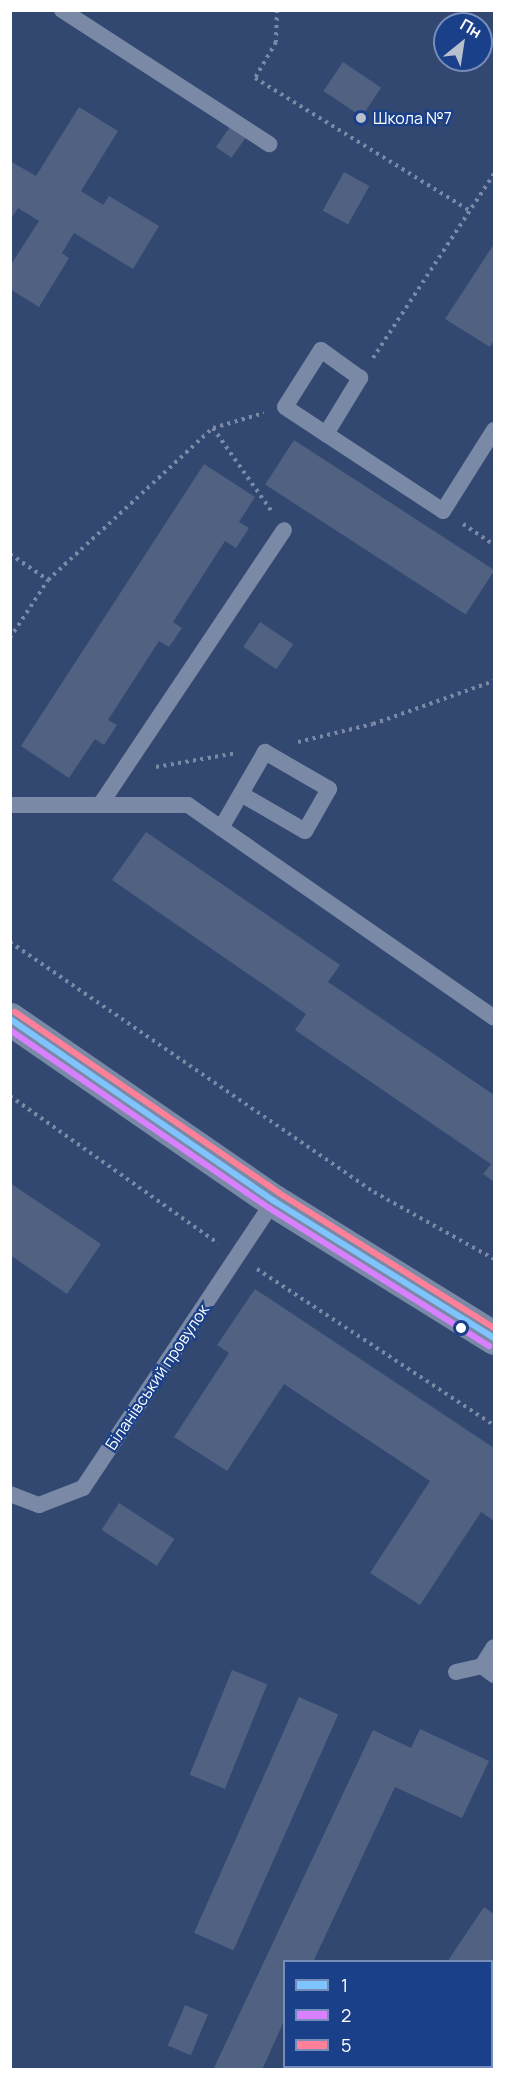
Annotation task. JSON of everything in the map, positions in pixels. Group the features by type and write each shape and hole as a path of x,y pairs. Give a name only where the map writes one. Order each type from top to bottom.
{"street":[{"path":"10,1019 274,1201 495,1338"}],"lane":[{"path":"62,10 269,144"},
{"path":"326,434 360,378 321,350 285,407 326,434 443,511 495,430"},
{"path":"102,802 284,530"},
{"path":"221,828 265,752 329,789 305,831 241,794"},
{"path":"10,805 20,808 102,802 188,805 495,1018"},
{"name":"Біланівський провулок","path":"10,1494 39,1505 83,1488 274,1201"},
{"path":"456,1672 488,1670 495,1647"}],"path":[{"path":"277,10 276,42 255,78 470,211"},
{"path":"360,378 495,174"},
{"path":"10,638 48,580 213,428 285,407"},
{"path":"213,428 284,530"},
{"path":"443,511 495,546"},
{"path":"10,554 48,580"},
{"path":"295,742 373,724 495,681"},
{"path":"122,773 244,752"},
{"path":"10,942 374,1192 495,1259"}],"building":[{"path":"343,62 381,88 362,117 323,91"},
{"path":"79,107 118,131 81,191 103,205 109,196 159,226 133,269 74,233 62,253 69,258 39,307 10,289 10,266 39,221 18,208 10,220 10,161 36,176"},
{"path":"232,124 248,135 232,158 216,147"},
{"path":"344,172 369,186 348,225 323,210"},
{"path":"494,244 494,340 490,347 445,319"},
{"path":"294,440 494,570 466,615 265,484"},
{"path":"204,464 255,497 239,522 249,528 236,548 225,541 173,622 182,628 169,647 159,641 108,720 117,725 104,745 95,739 69,778 21,746"},
{"path":"260,622 293,644 276,669 243,647"},
{"path":"146,832 340,965 328,982 494,1095 494,1182 483,1174 491,1164 295,1030 306,1014 112,880"},
{"path":"10,1183 101,1244 67,1294 10,1255"},
{"path":"255,1289 494,1448 494,1521 481,1512 420,1605 370,1573 430,1481 284,1384 227,1471 174,1437 229,1353 217,1345"},
{"path":"119,1503 174,1539 157,1566 102,1530"},
{"path":"232,1670 267,1684 225,1789 190,1775"},
{"path":"299,1697 338,1714 233,1950 194,1933"},
{"path":"420,1729 489,1761 462,1818 395,1787 314,1960 283,1960 283,2023 262,2070 213,2070 373,1730 411,1748"},
{"path":"484,1907 494,1914 493,1960 448,1960"},
{"path":"185,2005 208,2015 191,2055 168,2046"},
{"path":"375,2068 411,2068 374,2070"}],"transit line":[{"name":"5","path":"15,1012 279,1193 494,1328"},
{"name":"1","path":"10,1019 274,1201 494,1338"},
{"name":"2","path":"10,1030 269,1208 489,1346"}],"place":[{"name":"Школа №7","path":"361,118"}]}
